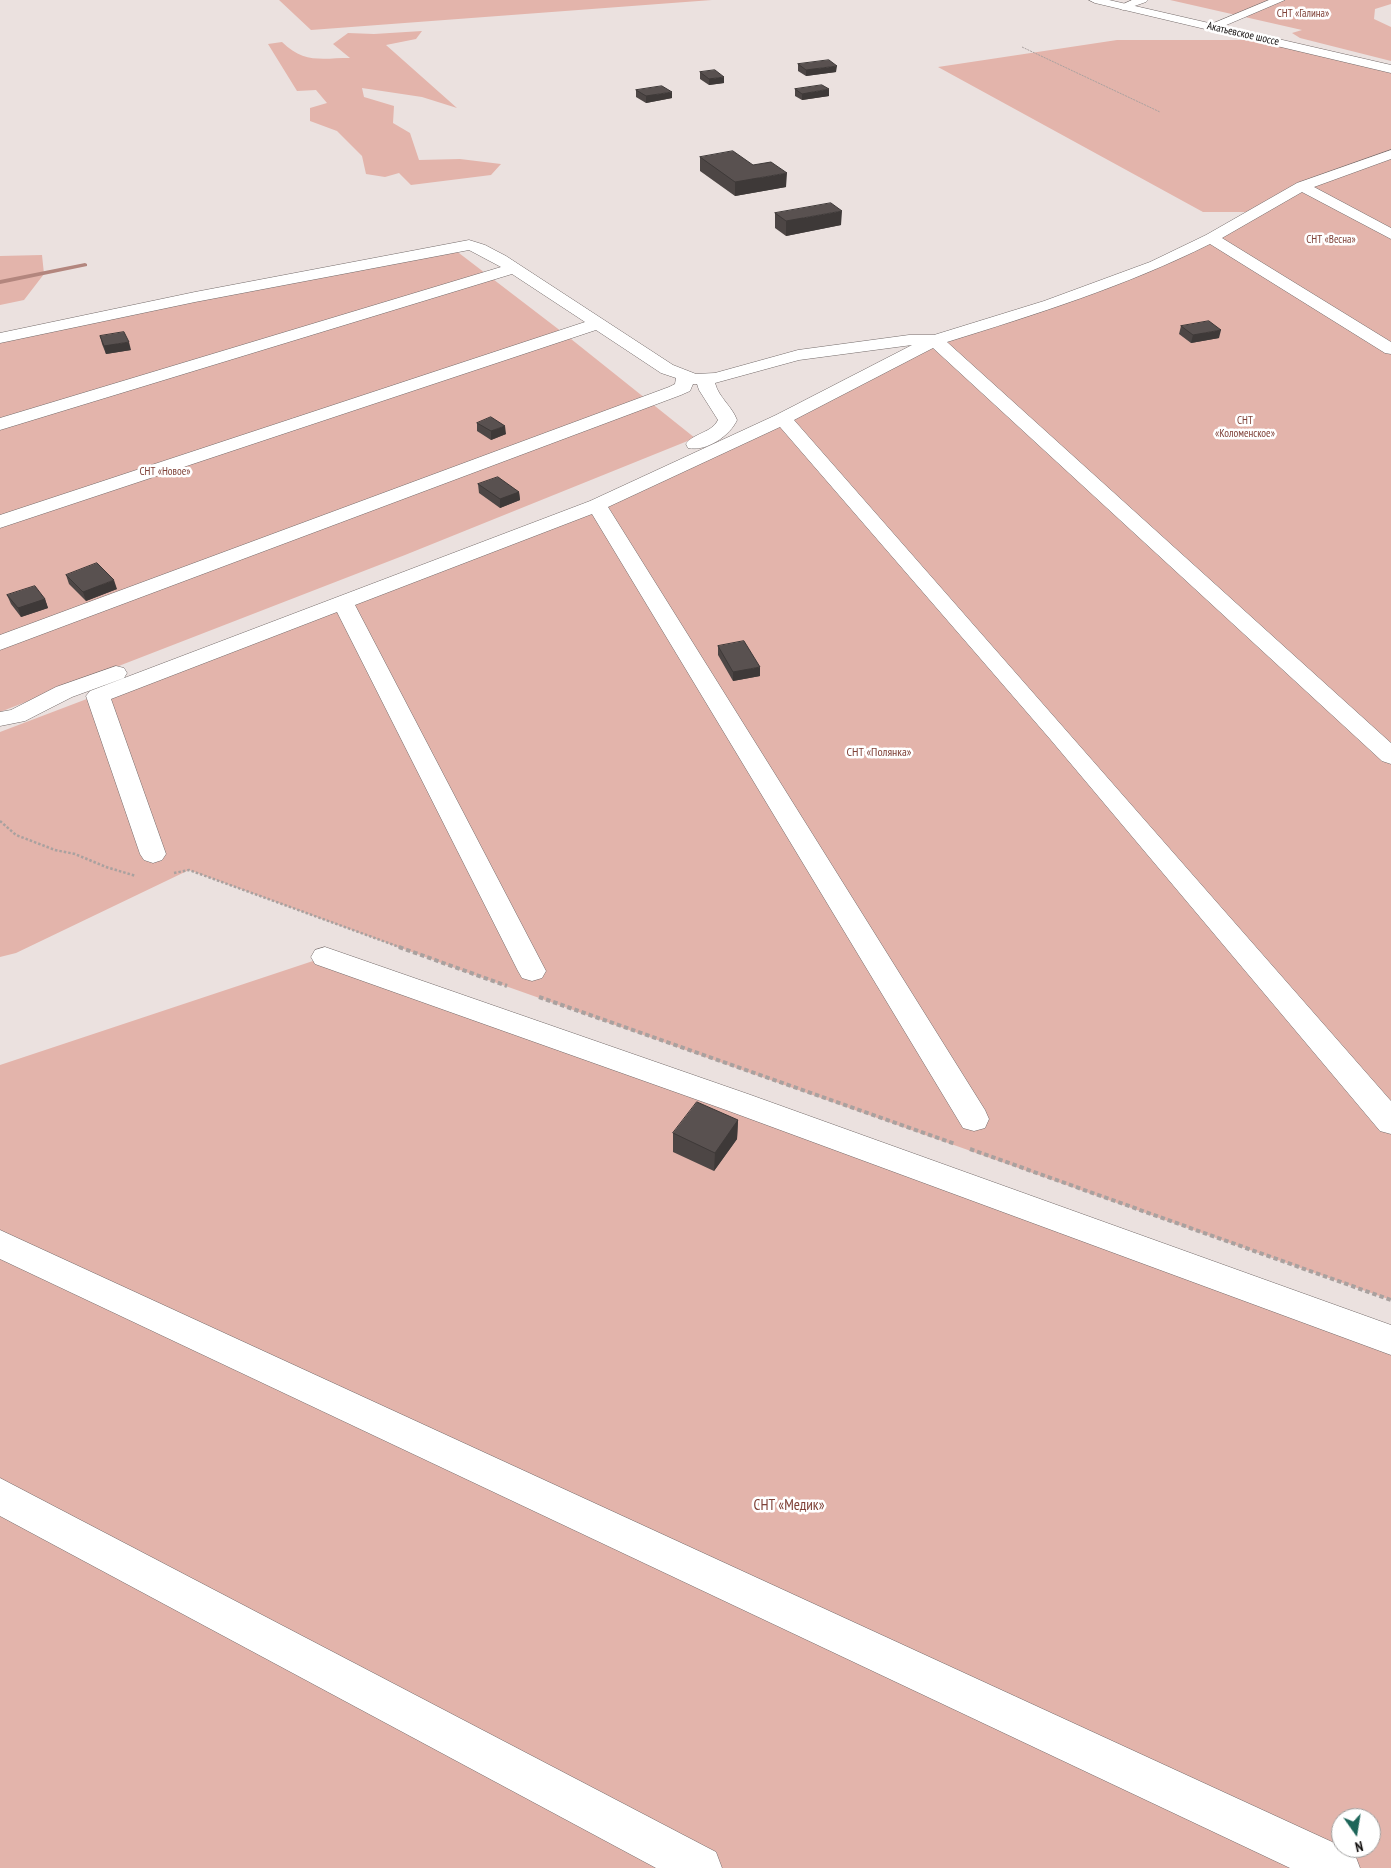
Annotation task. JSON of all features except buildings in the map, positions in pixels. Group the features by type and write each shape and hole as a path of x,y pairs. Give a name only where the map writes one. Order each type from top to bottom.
{"street":[{"name":"Акатьевское шоссе","path":"1095,0 1391,69"},
{"path":"1123,7 1142,0"},
{"path":"1212,27 1279,0"},
{"path":"153,854 98,696 597,505 783,419 935,340 1050,304 1156,265 1211,238 1302,186 1391,154"},
{"path":"1302,186 1391,234"},
{"path":"1211,238 1294,286 1391,349"},
{"path":"0,338 456,246 469,245 480,248 514,268 667,369 695,378 716,378 798,356 909,340 935,340 1391,756"},
{"path":"0,424 514,268"},
{"path":"0,522 599,323"},
{"path":"0,643 675,391 684,387 695,378"},
{"path":"0,720 17,716 64,692 581,498 713,436 725,426 728,421 727,415 705,386 695,378"},
{"path":"783,419 1391,1122"},
{"path":"597,505 974,1119"},
{"path":"343,602 532,983"},
{"path":"326,957 728,1099 1391,1340"},
{"path":"0,1244 1338,1868"},
{"path":"0,1496 700,1868"}],"path":[{"path":"1022,47 1160,112"},
{"path":"0,821 16,835 55,850 75,854 106,867 144,879"},
{"path":"171,874 189,870 512,988"},
{"path":"532,983 960,1146"},
{"path":"969,1149 1391,1300"}],"green space":[{"path":"279,0 712,0 311,30"},
{"name":"СНТ «Галина»","path":"1170,0 1391,0 1391,4 1375,9 1374,19 1391,27 1391,61 1300,38 1292,33 1302,30"},
{"path":"422,31 416,39 386,45 457,108 422,97 362,88 364,97 394,106 393,123 410,133 419,160 460,159 501,164 491,175 411,185 399,173 385,177 366,174 362,156 337,131 310,121 310,108 327,103 316,90 297,91 268,44 282,42 298,54 306,57 322,59 350,58 333,44 348,33 374,34"},
{"name":"СНТ «Полянка»","path":"1117,40 1256,40 1391,73 1391,1300 466,972 189,870 16,953 0,957 0,732 597,505 935,340 1156,265 1257,212 1203,212 938,67"},
{"name":"СНТ «Новое»","path":"455,250 566,335 695,438 405,555 0,712 0,340"},
{"path":"42,255 44,274 24,300 0,305 0,256"},
{"name":"СНТ «Медик»","path":"325,957 1391,1340 1391,1868 0,1868 0,1065"}],"waterway":[{"path":"0,282 85,265"}],"park label":[{"name":"СНТ «Весна»","path":"1331,240"},
{"name":"СНТ «Коломенское»","path":"1245,427"}]}
